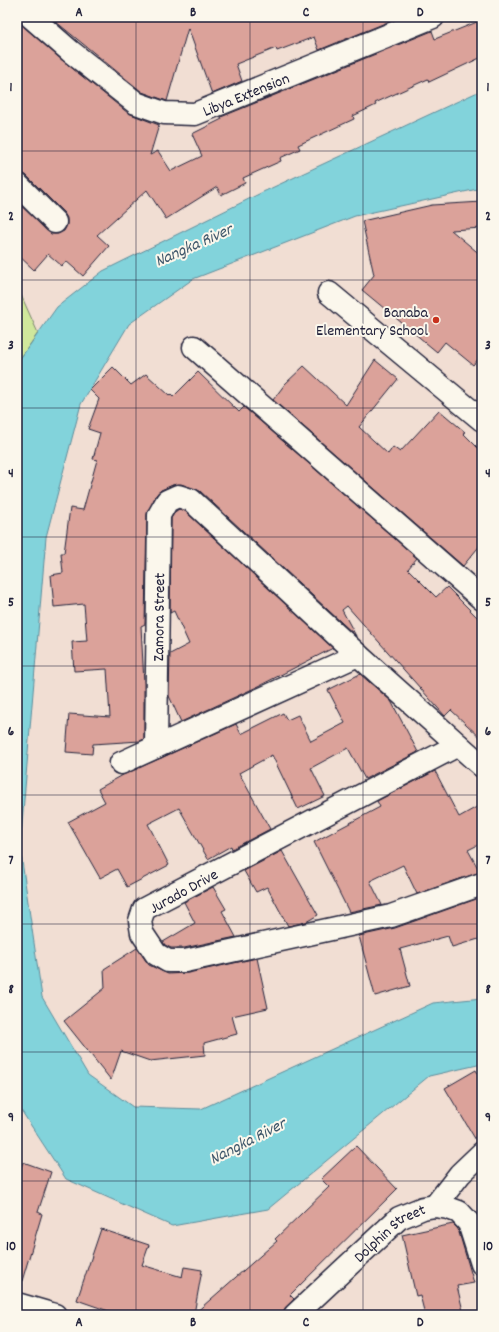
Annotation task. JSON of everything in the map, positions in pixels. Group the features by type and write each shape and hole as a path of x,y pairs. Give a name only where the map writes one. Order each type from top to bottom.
{"street":[{"name":"Libya Extension","path":"31,17 70,51 136,103 164,113 195,114 433,17"},
{"path":"17,184 55,222"},
{"path":"329,293 482,420"},
{"path":"194,347 482,599"},
{"name":"Zamora Street","path":"156,748 159,514 167,501 178,496 191,500 358,655"},
{"path":"122,763 358,655 482,766"},
{"name":"Jurado Drive","path":"458,745 144,909 140,921 142,934 156,954 168,961 185,961 391,916 482,884"},
{"name":"Dolphin Street","path":"295,1315 399,1218 423,1208 435,1206 460,1174 482,1153"},
{"path":"435,1206 448,1208 459,1212 469,1223 482,1264"},
{"path":"17,1304 55,1315"}],"green space":[{"path":"17,286 38,333 17,363"}],"water":[{"name":"Nangka River","path":"482,90 482,188 355,216 193,279 129,324 81,404 46,537 20,848 42,997 88,1075 133,1107 201,1109 433,1003 482,998 482,1064 429,1076 268,1209 172,1226 66,1179 17,1104 17,363 57,307 103,271 263,192"}],"building":[{"path":"17,17 19,17 23,26 62,60 128,113 159,125 150,155 158,151 171,171 202,156 192,134 222,119 221,117 432,31 435,39 482,20 482,57 429,82 428,79 375,103 376,105 353,116 354,119 298,145 300,149 280,158 281,161 243,178 245,183 221,195 217,187 166,219 147,190 97,235 109,246 83,276 66,261 62,266 48,254 34,270 17,254 18,203 51,234 58,234 64,231 67,225 67,218 64,213 26,175 17,171"},
{"path":"50,17 400,17 319,50 314,37 277,51 276,48 236,64 242,81 212,94 188,28 167,101 142,92"},
{"name":"Banaba Elementary School","path":"482,202 482,228 451,230 482,256 482,355 473,365 445,342 437,352 362,290 374,275 362,221 432,205"},
{"path":"375,360 398,379 359,427 388,454 393,447 400,452 439,410 465,432 463,433 482,452 482,543 463,566 273,400 285,384 304,366 346,405"},
{"path":"113,367 131,385 146,374 173,397 198,372 239,412 244,407 417,558 408,569 436,597 447,587 482,622 482,739 451,710 445,716 347,606 342,610 356,636 200,491 181,484 173,485 161,490 156,495 147,514 145,624 141,626 144,684 144,739 140,741 93,744 92,754 66,752 69,714 110,717 107,669 74,671 72,642 87,641 84,604 54,607 51,575 63,573 61,553 64,553 70,508 83,510 97,460 93,459 100,433 88,429 99,399 90,390"},
{"path":"179,509 185,511 333,648 259,686 181,722 169,696 170,654 189,644 174,611 170,613 171,518"},
{"path":"360,674 391,701 418,752 365,779 348,748 311,768 325,796 298,809 272,755 239,773 270,829 232,849 231,846 208,859 179,808 148,824 169,865 127,887 117,869 100,878 68,822 105,802 98,789 123,775 236,724 241,734 283,713 287,720 298,715 311,741 345,723 328,690"},
{"path":"435,771 459,817 482,804 482,843 468,850 480,872 417,894 403,865 370,881 382,905 349,912 314,842 380,807 377,801"},
{"path":"282,851 318,915 306,922 288,926 267,887 256,892 244,871"},
{"path":"213,887 226,909 222,911 236,937 184,948 171,948 165,945 163,942 195,923 184,902"},
{"path":"482,897 482,938 452,947 448,936 400,949 410,986 375,996 359,936 395,928"},
{"path":"137,948 149,965 168,974 188,973 257,958 268,1008 232,1016 237,1034 204,1043 205,1055 150,1061 121,1051 111,1080 64,1021 105,988 104,969"},
{"path":"476,1070 482,1081 482,1141 477,1142 445,1088"},
{"path":"356,1146 397,1189 290,1295 294,1299 280,1315 120,1315 77,1300 101,1229 149,1245 142,1265 182,1277 184,1267 202,1270 194,1314 277,1241 275,1239 329,1187 321,1179"},
{"path":"23,1162 51,1172 38,1212 42,1214 22,1281 17,1280 17,1179"},
{"path":"453,1224 458,1229 474,1283 457,1286 464,1315 425,1315 420,1295 416,1296 402,1235"}],"place":[{"name":"Banaba Elementary School","path":"436,320"}]}
